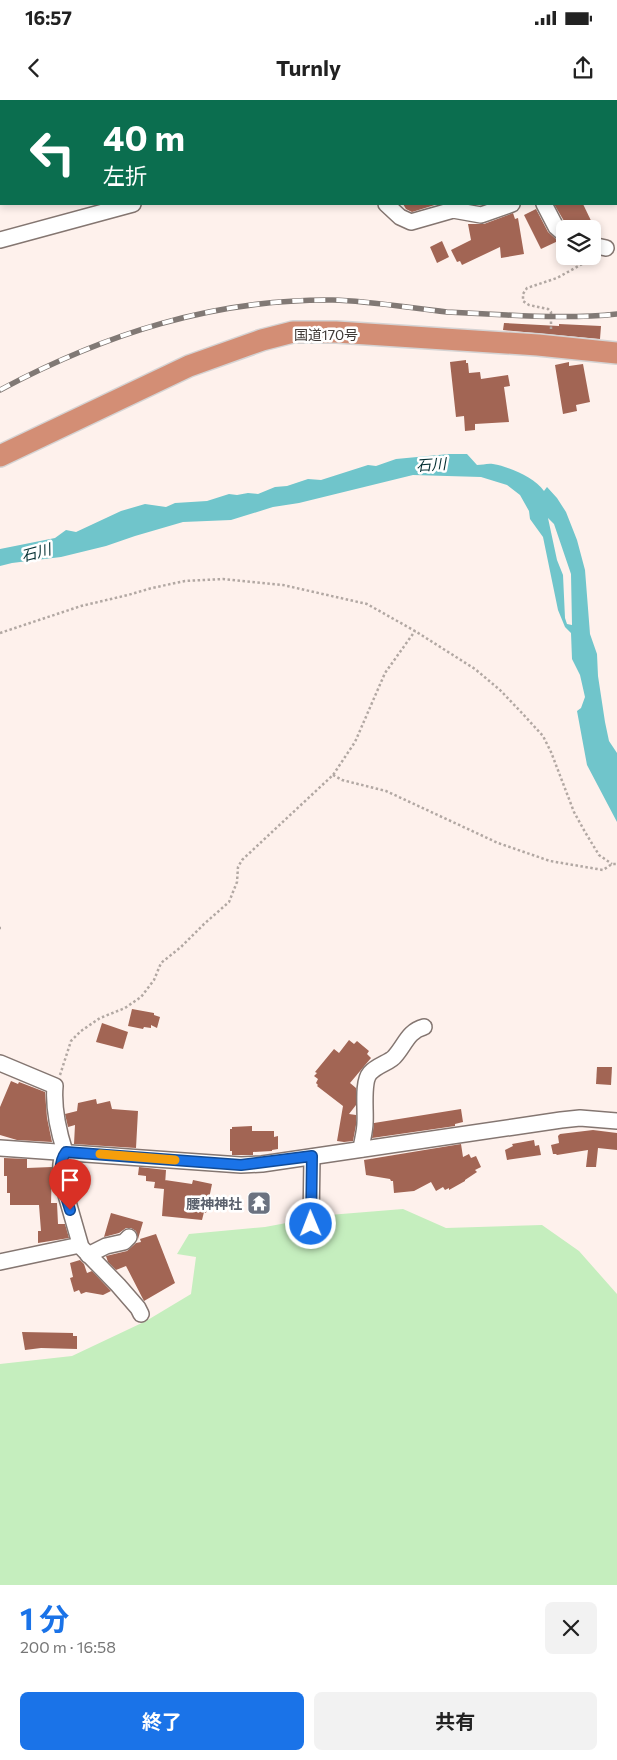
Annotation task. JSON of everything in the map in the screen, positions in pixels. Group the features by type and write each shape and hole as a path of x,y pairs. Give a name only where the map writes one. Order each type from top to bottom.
{"highway":[{"name":"国道170号","path":"0,456 189,366 262,340 293,332 336,332 617,352"}],"street":[{"path":"0,240 129,205"},
{"path":"387,205 400,217 411,222 453,210 481,215 509,205"},
{"path":"545,205 556,227"},
{"path":"361,1149 365,1123 365,1097 368,1074 381,1064 394,1058 409,1035 418,1028 424,1027"},
{"path":"0,1063 56,1086 54,1099 61,1138 66,1152"},
{"path":"0,1148 241,1165 561,1120 580,1118 617,1121"},
{"path":"66,1152 62,1157 60,1170 62,1181 84,1250 118,1285 141,1314"},
{"path":"311,1224 312,1156"},
{"path":"0,1262 106,1246 124,1242 129,1237"}],"path":[{"path":"550,346 551,312 548,309 529,305 523,300 523,294 527,288 557,278 572,271 579,265"},
{"path":"0,633 81,606 185,581 223,579 283,585 366,604 415,631 475,669 500,690 543,736 574,812 599,855 612,864"},
{"path":"56,1086 71,1041 100,1018 125,1008 141,997 154,980 161,963 229,902 237,882 238,867 242,860 333,775 355,742 385,673 415,631"},
{"path":"333,775 342,780 386,791 498,843 550,862 603,870 612,864 617,864"}],"green space":[{"path":"403,1209 446,1228 542,1225 579,1251 617,1294 617,1585 0,1585 0,1364 72,1356 146,1321 191,1294 196,1257 177,1254 189,1234 265,1227 329,1215"}],"water":[{"name":"石川","path":"467,454 477,465 491,464 507,468 528,477 544,491 547,487 566,512 577,540 585,570 590,634 597,654 598,676 605,722 609,741 617,753 617,822 587,765 577,711 581,708 585,697 580,675 572,659 571,633 565,627 558,610 543,537 530,519 529,511 520,495 507,485 481,477 413,475 299,503 273,507 231,520 183,522 106,546 61,557 0,566 0,549 55,538 66,530 76,532 121,511 145,504 166,507 175,503 207,501 229,494 258,494 275,487 287,486 308,479 321,480 368,465 376,466 396,459","holes":["548,518 554,524 571,574 572,625 567,624 565,618 563,575 557,560"]}],"building":[{"path":"404,205 435,205 412,212 406,209"},
{"path":"555,205 583,205 591,220 563,220"},
{"path":"536,209 548,232 556,239 556,242 541,249 524,215"},
{"path":"513,213 515,219 518,218 524,254 501,258 500,247 462,265 460,261 457,262 451,250 471,240 468,224 484,224"},
{"path":"442,241 449,257 437,263 430,247"},
{"path":"504,323 601,326 600,339 503,330"},
{"path":"466,360 469,373 480,372 481,379 508,375 510,386 504,387 509,422 475,424 475,430 465,431 464,416 456,417 450,362"},
{"path":"569,362 569,366 583,364 590,402 576,405 577,411 563,414 555,365"},
{"path":"132,1009 154,1013 154,1015 160,1017 157,1028 151,1025 151,1028 144,1027 143,1029 128,1026"},
{"path":"102,1023 128,1032 123,1049 96,1042"},
{"path":"349,1040 354,1044 357,1041 369,1051 367,1054 371,1058 350,1083 356,1088 356,1105 349,1114 356,1115 356,1125 353,1141 344,1142 337,1141 343,1106 317,1086 318,1079 314,1076 317,1073 315,1072 334,1049 339,1053"},
{"path":"597,1067 612,1067 611,1085 596,1084"},
{"path":"11,1081 18,1084 19,1082 45,1092 47,1118 52,1142 17,1140 0,1135 0,1107"},
{"path":"96,1099 97,1104 110,1101 112,1109 138,1111 136,1148 74,1144 75,1125 68,1127 65,1114 77,1111 78,1103"},
{"path":"461,1109 463,1122 455,1124 455,1126 372,1138 374,1123"},
{"path":"252,1126 252,1131 274,1131 274,1137 278,1136 278,1149 253,1152 253,1155 232,1155 232,1151 230,1151 230,1129 232,1127"},
{"path":"593,1130 617,1133 617,1150 598,1148 596,1167 586,1167 588,1150 553,1154 551,1145 559,1143 558,1136 560,1134"},
{"path":"534,1140 535,1146 539,1145 541,1155 507,1160 505,1150 513,1146 512,1144"},
{"path":"461,1144 463,1157 469,1154 471,1158 476,1156 481,1167 475,1170 477,1172 465,1181 449,1190 449,1188 445,1190 443,1187 436,1191 431,1182 414,1191 394,1193 393,1181 390,1179 366,1175 364,1160"},
{"path":"4,1158 27,1159 27,1168 52,1167 51,1203 57,1203 58,1224 65,1224 69,1238 38,1243 38,1231 41,1231 39,1205 10,1205 10,1193 7,1193 7,1176 4,1176"},
{"path":"139,1167 166,1170 165,1180 192,1184 193,1180 212,1184 206,1213 204,1212 202,1220 162,1216 164,1189 154,1188 155,1182 146,1181 146,1176 138,1175"},
{"path":"111,1213 143,1222 138,1239 136,1231 131,1228 126,1228 119,1233 104,1237"},
{"path":"156,1234 175,1283 144,1301 126,1266 116,1270 108,1262 106,1256 127,1251 136,1243 141,1242 140,1239"},
{"path":"80,1260 84,1264 87,1273 92,1271 111,1291 103,1295 86,1292 81,1294 79,1290 74,1292 70,1278 73,1277 70,1263"},
{"path":"22,1332 73,1333 73,1336 77,1336 77,1349 41,1348 25,1350"}],"railway":[{"path":"0,390 79,352 120,337 203,313 245,306 289,301 333,300 376,303 447,312 521,316 576,317 617,314"}],"slow traffic":[{"path":"100,1154 175,1160"}],"place":[{"name":"腰神神社","path":"259,1203"}],"route":[{"path":"70,1210 60,1170 62,1157 66,1152 241,1165 262,1164 312,1156 310,1188 311,1224"}]}
